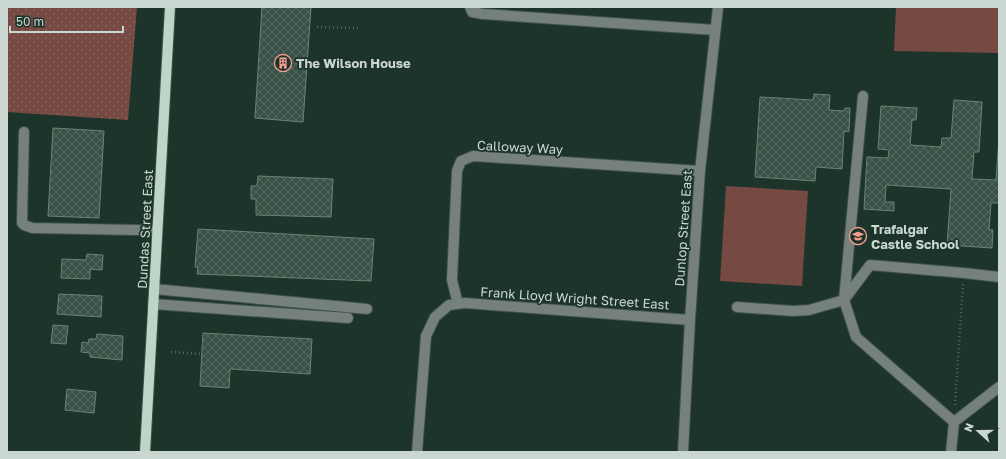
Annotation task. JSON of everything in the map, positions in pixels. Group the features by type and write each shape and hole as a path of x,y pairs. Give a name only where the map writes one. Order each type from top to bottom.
{"main road":[{"name":"Dundas Street East","path":"145,452 170,7"}],"street":[{"path":"470,7 472,12 483,14 715,30"},
{"name":"Dunlop Street East","path":"683,452 700,171 718,7"},
{"path":"863,96 844,300 856,337 954,422"},
{"path":"24,132 22,223 24,225 32,228 157,231"},
{"name":"Calloway Way","path":"458,304 452,280 457,171 461,161 472,156 700,171"},
{"path":"737,307 793,311 808,310 844,300 870,265 999,277"},
{"path":"154,289 367,309"},
{"path":"153,304 348,318"},
{"path":"417,452 426,336 435,317 449,305 458,304"},
{"name":"Frank Lloyd Wright Street East","path":"458,304 690,320"},
{"path":"951,452 954,422 999,386"}],"path":[{"path":"317,27 359,28"},
{"path":"954,422 964,273"},
{"path":"171,352 202,354"}],"shaded area":[{"path":"7,7 137,7 128,120 7,112"},
{"path":"896,7 999,7 999,53 894,51"},
{"path":"726,186 808,191 802,286 720,281"}],"building":[{"name":"The Wilson House","path":"262,7 311,7 303,122 255,118"},
{"path":"814,94 830,95 829,110 844,111 845,108 850,108 849,132 844,131 842,169 816,167 815,181 755,177 760,97 813,100"},
{"path":"954,100 982,102 979,152 974,152 972,179 996,180 999,139 999,203 991,203 989,230 993,230 992,248 947,245 951,189 886,185 885,202 894,202 894,211 864,209 867,157 888,158 889,150 878,149 881,106 917,108 916,120 912,120 910,145 941,147 942,138 951,138"},
{"path":"53,128 104,131 99,218 48,216"},
{"path":"258,176 333,179 331,217 256,215 256,199 251,199 251,186 257,186"},
{"path":"198,229 374,239 371,281 197,274 198,267 195,267"},
{"path":"87,254 103,255 102,270 90,269 90,279 61,278 62,259 86,260"},
{"path":"59,294 102,296 101,317 57,314"},
{"path":"53,325 68,326 66,344 51,343"},
{"path":"203,333 312,339 310,374 230,369 229,388 200,386"},
{"path":"97,334 123,336 122,360 90,357 90,353 81,352 82,342 88,343 89,339 96,339"},
{"path":"67,389 96,392 94,413 65,410"}],"place":[{"name":"The Wilson House","path":"283,63"},
{"name":"Trafalgar Castle School","path":"858,236"}]}
